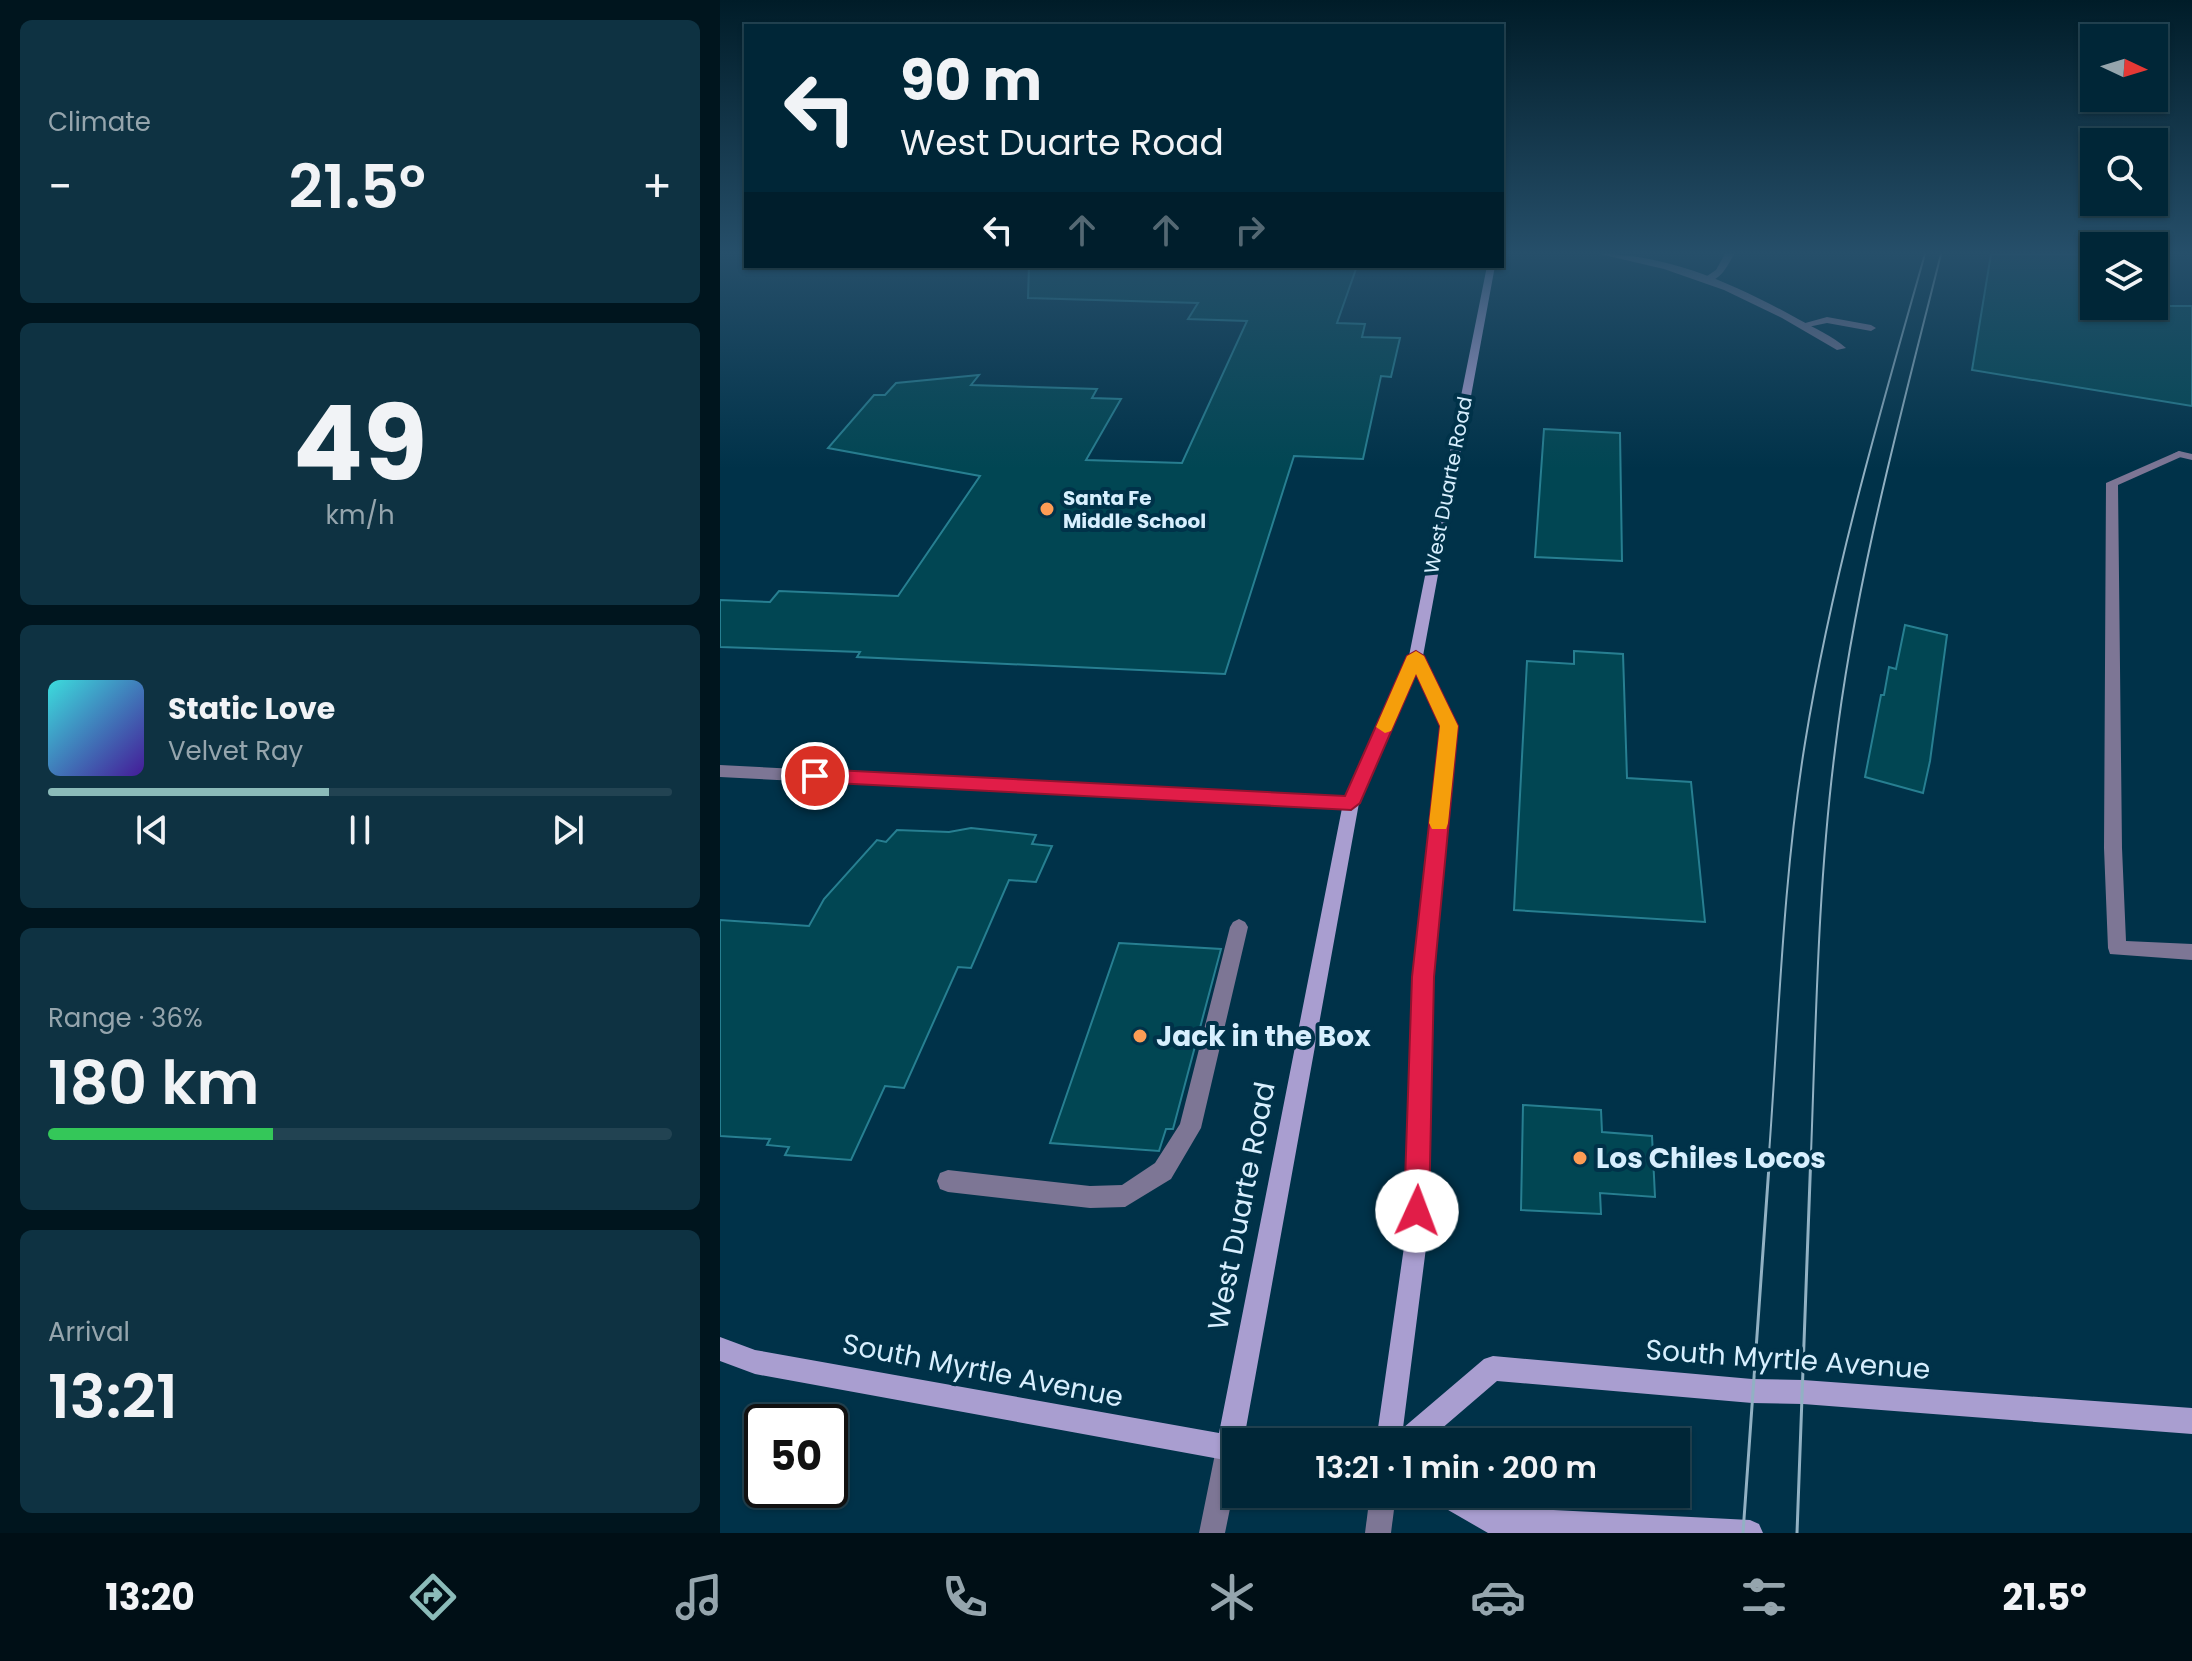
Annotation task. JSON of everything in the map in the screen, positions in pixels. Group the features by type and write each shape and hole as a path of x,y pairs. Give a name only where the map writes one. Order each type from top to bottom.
{"main road":[{"name":"West Duarte Road","path":"1236,1428 1351,803 1416,656 1480,326"},
{"path":"1391,1428 1416,1240 1423,977 1449,726 1416,656"},
{"name":"South Myrtle Avenue","path":"720,1349 755,1362 1222,1447"},
{"name":"South Myrtle Avenue","path":"1423,1428 1493,1368 1752,1391 1803,1392 2192,1421"},
{"path":"1469,1508 1489,1520 1750,1533"}],"street":[{"path":"1804,326 1841,348"},
{"path":"1857,326 1871,328"},
{"path":"2186,455 2112,483 2113,848 2117,948 2192,952"},
{"path":"720,771 1351,803"},
{"path":"948,1181 1090,1197 1125,1196 1163,1171 1190,1128 1239,927"},
{"path":"1212,1533 1222,1491"},
{"path":"1378,1533 1381,1508"}],"building":[{"path":"1245,326 1365,326 1362,337 1400,338 1391,377 1381,376 1363,459 1294,456 1225,674 857,657 860,652 720,647 720,600 770,602 779,591 898,596 980,476 828,448 874,395 885,395 896,383 979,375 971,385 1097,389 1092,398 1121,399 1086,460 1182,463"},
{"path":"1979,326 2192,326 2192,406 1972,370"},
{"path":"1544,429 1620,433 1622,561 1535,557"},
{"path":"1905,625 1947,635 1923,793 1865,777 1881,695 1884,695 1889,667 1896,669"},
{"path":"1574,651 1623,654 1627,778 1691,782 1705,922 1514,910 1527,661 1574,664"},
{"path":"971,828 1036,835 1032,844 1052,846 1036,882 1009,880 971,968 958,967 904,1088 885,1086 851,1160 785,1155 789,1147 767,1145 770,1139 720,1136 720,920 809,926 824,899 877,840 886,842 897,830 949,832"},
{"path":"1119,943 1221,949 1173,1129 1166,1129 1159,1151 1050,1143"},
{"path":"1523,1105 1601,1110 1602,1132 1652,1136 1655,1197 1600,1193 1601,1214 1521,1210"}],"tram line":[{"path":"1769,1154 1787,896 1805,743 1843,558 1905,326"},
{"path":"1811,1154 1821,901 1835,750 1867,562 1923,326"},
{"path":"1743,1533 1770,1152"},
{"path":"1797,1533 1811,1152"}],"slow traffic":[{"path":"1385,727 1416,656 1449,726 1439,823"}],"place":[{"name":"Santa Fe Middle School","path":"1047,509"},
{"name":"Jack in the Box","path":"1140,1036"},
{"name":"Los Chiles Locos","path":"1580,1158"}],"route":[{"path":"815,776 1351,803 1416,656 1449,726 1423,977 1417,1211"}]}
